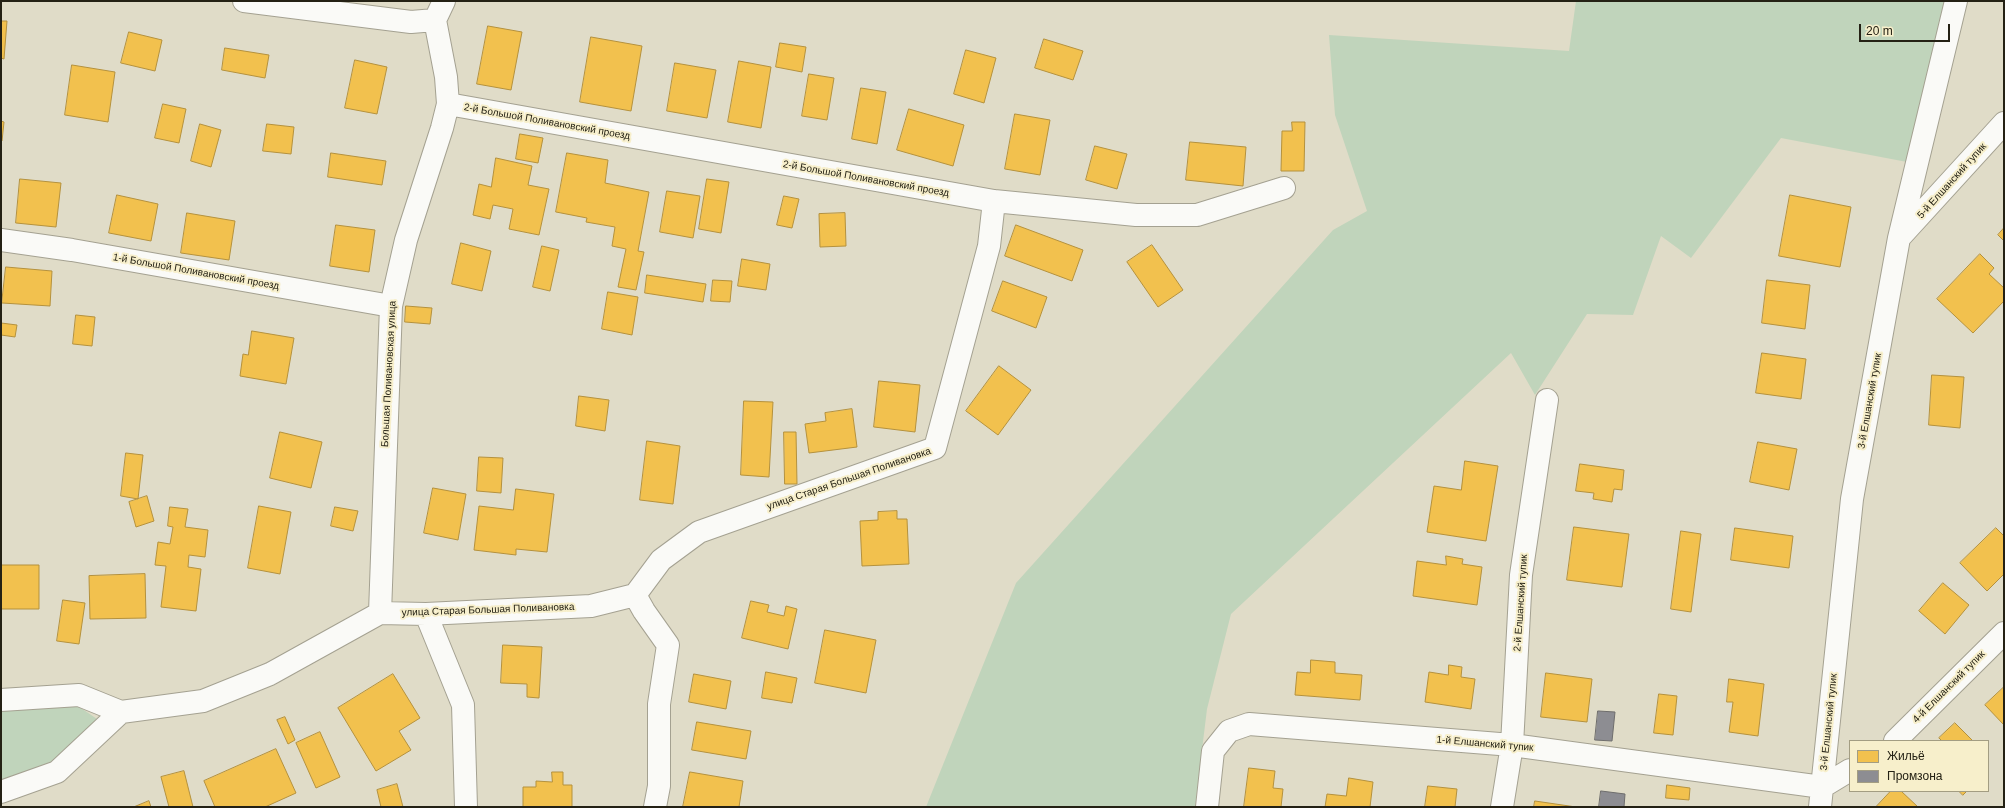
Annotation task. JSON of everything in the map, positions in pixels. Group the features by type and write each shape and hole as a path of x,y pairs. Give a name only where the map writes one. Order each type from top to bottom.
{"street":[{"path":"244,1 411,22 439,11"},
{"name":"3-й Елшанский тупик","path":"1821,797 1852,500 1899,238 1956,1"},
{"name":"Большая Поливановская улица","path":"380,613 391,306 406,240 442,128 448,104 439,11"},
{"name":"2-й Большой Поливановский проезд","path":"448,104 994,201 1136,215 1197,215 1284,188"},
{"name":"5-й Елшанский тупик","path":"1899,238 2004,123"},
{"name":"улица Старая Большая Поливановка","path":"380,613 426,614 591,606 635,595 661,560 699,532 935,448 989,246 994,201"},
{"name":"1-й Большой Поливановский проезд","path":"1,240 72,250 391,306"},
{"name":"2-й Елшанский тупик","path":"1502,807 1512,745 1521,575 1547,400"},
{"path":"635,595 644,611 668,645 659,704 659,786 655,807"},
{"path":"1,700 79,695 121,712 203,701 270,674 380,613"},
{"path":"426,614 463,704 466,807"},
{"name":"4-й Елшанский тупик","path":"1896,740 2004,633"},
{"path":"1,792 57,772 121,712"},
{"name":"1-й Елшанский тупик","path":"1207,807 1213,751 1229,731 1249,724 1512,745 1821,797"},
{"path":"1821,797 1849,771"}],"green space":[{"path":"1576,1 1949,1 1907,162 1781,138 1691,258 1661,236 1633,315 1587,314 1535,395 1511,353 1231,614 1207,709 1195,807 926,807 1016,583 1333,230 1367,211 1335,115 1329,35 1569,51"},
{"path":"75,704 100,721 58,764 1,784 1,706"}],"building: Жильё":[{"path":"1,21 7,21 4,59 1,58"},
{"path":"488,26 522,32 511,90 477,84"},
{"path":"129,32 162,40 155,71 121,63"},
{"path":"591,37 642,46 631,111 580,102"},
{"path":"1044,39 1083,51 1073,80 1035,68"},
{"path":"780,43 806,47 802,72 776,67"},
{"path":"225,48 269,55 265,78 222,70"},
{"path":"966,50 996,58 984,103 954,94"},
{"path":"355,60 387,67 377,114 345,108"},
{"path":"739,61 771,67 761,128 728,122"},
{"path":"675,63 716,70 707,118 667,111"},
{"path":"72,65 115,72 108,122 65,115"},
{"path":"809,74 834,78 827,120 802,116"},
{"path":"861,88 886,92 877,144 852,139"},
{"path":"163,104 186,109 179,143 155,138"},
{"path":"909,109 964,125 953,166 897,150"},
{"path":"1015,114 1050,120 1040,175 1005,169"},
{"path":"1,121 4,122 2,141 1,141"},
{"path":"1292,122 1305,122 1304,171 1281,171 1282,131 1292,131"},
{"path":"200,124 221,130 211,167 191,161"},
{"path":"267,124 294,127 291,154 263,151"},
{"path":"520,134 543,138 538,163 516,159"},
{"path":"1190,142 1246,147 1243,186 1186,180"},
{"path":"1095,146 1127,154 1117,189 1086,180"},
{"path":"331,153 386,161 382,185 328,177"},
{"path":"567,153 608,160 605,183 649,192 638,251 644,252 636,290 618,287 626,249 612,246 615,227 586,222 587,218 556,212"},
{"path":"496,158 532,166 528,185 549,189 539,235 509,229 513,209 493,205 490,219 473,215 479,184 491,187"},
{"path":"20,179 61,183 56,227 16,223"},
{"path":"707,179 729,182 721,233 699,229"},
{"path":"667,191 700,196 693,238 660,232"},
{"path":"117,195 158,204 151,241 109,233"},
{"path":"1790,195 1851,207 1840,267 1779,256"},
{"path":"784,196 799,199 792,228 777,225"},
{"path":"187,213 235,221 229,260 181,253"},
{"path":"845,213 846,246 820,247 819,214"},
{"path":"336,225 375,230 369,272 330,266"},
{"path":"1016,225 1083,250 1072,281 1005,256"},
{"path":"2004,228 2004,241 1998,235"},
{"path":"461,243 491,251 482,291 452,284"},
{"path":"1152,245 1183,290 1158,307 1127,262"},
{"path":"542,246 559,250 550,291 533,287"},
{"path":"1980,254 1994,268 1989,274 2004,288 2004,301 1973,333 1937,299"},
{"path":"742,259 770,264 766,290 738,286"},
{"path":"6,267 52,271 50,306 2,303"},
{"path":"647,275 706,284 703,302 645,293"},
{"path":"713,280 732,281 730,302 711,301"},
{"path":"1767,280 1810,285 1805,329 1762,323"},
{"path":"1003,281 1047,297 1036,328 992,311"},
{"path":"608,292 638,297 632,335 602,329"},
{"path":"406,306 432,308 430,324 405,322"},
{"path":"76,315 95,317 92,346 73,344"},
{"path":"1,323 17,325 15,337 1,335"},
{"path":"252,331 294,338 286,384 240,376 243,354 248,355"},
{"path":"1762,353 1806,359 1801,399 1756,393"},
{"path":"999,366 1031,390 998,435 966,411"},
{"path":"1932,375 1964,377 1960,428 1929,425"},
{"path":"879,381 920,385 915,432 874,427"},
{"path":"579,396 609,400 605,431 576,426"},
{"path":"744,401 773,402 769,477 741,475"},
{"path":"852,409 857,447 809,453 805,424 826,421 825,413"},
{"path":"280,432 322,442 311,488 270,478"},
{"path":"784,432 796,432 797,484 785,484"},
{"path":"647,441 680,446 673,504 640,500"},
{"path":"1758,442 1797,449 1789,490 1750,482"},
{"path":"126,453 143,455 138,499 121,496"},
{"path":"479,457 503,458 501,493 477,491"},
{"path":"1465,461 1498,466 1486,541 1427,532 1434,486 1461,490"},
{"path":"1580,464 1624,470 1622,490 1614,489 1612,502 1593,499 1594,493 1576,491"},
{"path":"433,488 466,494 458,540 424,533"},
{"path":"516,489 554,494 547,552 516,549 516,555 474,550 479,506 513,510"},
{"path":"147,496 154,521 136,527 129,502"},
{"path":"259,506 291,512 280,574 248,568"},
{"path":"170,507 188,509 185,527 208,530 205,557 189,555 188,567 201,569 196,611 161,607 166,566 155,565 158,542 170,544 173,527 168,526"},
{"path":"335,507 358,511 353,531 331,526"},
{"path":"897,511 897,519 907,519 909,564 862,566 860,521 878,520 878,512"},
{"path":"1574,527 1629,534 1622,587 1567,580"},
{"path":"1735,528 1793,536 1789,568 1731,560"},
{"path":"1996,528 2004,536 2004,574 1987,591 1960,563"},
{"path":"1681,531 1701,534 1691,612 1671,609"},
{"path":"1446,556 1463,559 1462,564 1482,567 1477,605 1413,596 1417,561 1446,565"},
{"path":"1,565 39,565 39,609 1,609"},
{"path":"145,574 146,618 90,619 89,576"},
{"path":"1943,583 1969,605 1945,634 1919,611"},
{"path":"63,600 85,603 79,644 57,641"},
{"path":"751,601 769,605 767,612 784,616 786,606 797,609 788,649 742,638"},
{"path":"825,630 876,640 866,693 815,683"},
{"path":"503,645 542,647 539,698 527,697 527,684 501,683"},
{"path":"1311,660 1335,662 1335,673 1362,675 1360,700 1295,695 1297,672 1310,673"},
{"path":"1449,665 1462,667 1461,677 1475,679 1471,709 1425,702 1429,672 1448,675"},
{"path":"766,672 797,678 792,703 762,698"},
{"path":"1546,673 1592,679 1587,722 1541,717"},
{"path":"393,674 420,718 399,731 411,750 376,771 338,708"},
{"path":"694,674 731,681 726,709 689,702"},
{"path":"1729,679 1764,684 1758,736 1729,732 1733,702 1727,702"},
{"path":"2004,687 2004,725 1985,705"},
{"path":"1659,694 1677,696 1673,735 1654,733"},
{"path":"285,717 295,740 288,744 277,720"},
{"path":"697,722 751,731 746,759 692,750"},
{"path":"1955,723 1972,740 1941,740 1939,738"},
{"path":"320,732 340,777 316,788 296,743"},
{"path":"276,749 296,793 265,807 215,807 204,781"},
{"path":"1249,768 1275,771 1273,788 1283,789 1281,807 1244,807"},
{"path":"184,771 193,807 169,807 161,777"},
{"path":"552,772 563,772 563,785 572,785 572,807 523,807 523,787 536,787 536,781 552,782"},
{"path":"690,772 743,781 739,807 683,807"},
{"path":"1349,778 1373,782 1370,807 1325,807 1327,794 1346,796"},
{"path":"397,784 403,807 381,807 377,790"},
{"path":"1667,785 1690,788 1689,800 1666,798"},
{"path":"1428,786 1457,789 1455,807 1425,807"},
{"path":"1890,792 1902,792 1918,807 1876,807"},
{"path":"149,801 151,807 134,807"},
{"path":"1535,801 1576,807 1534,807"}],"building: Промзона":[{"path":"1598,711 1615,712 1612,741 1595,740"},
{"path":"1601,791 1625,794 1624,807 1599,807"}]}
